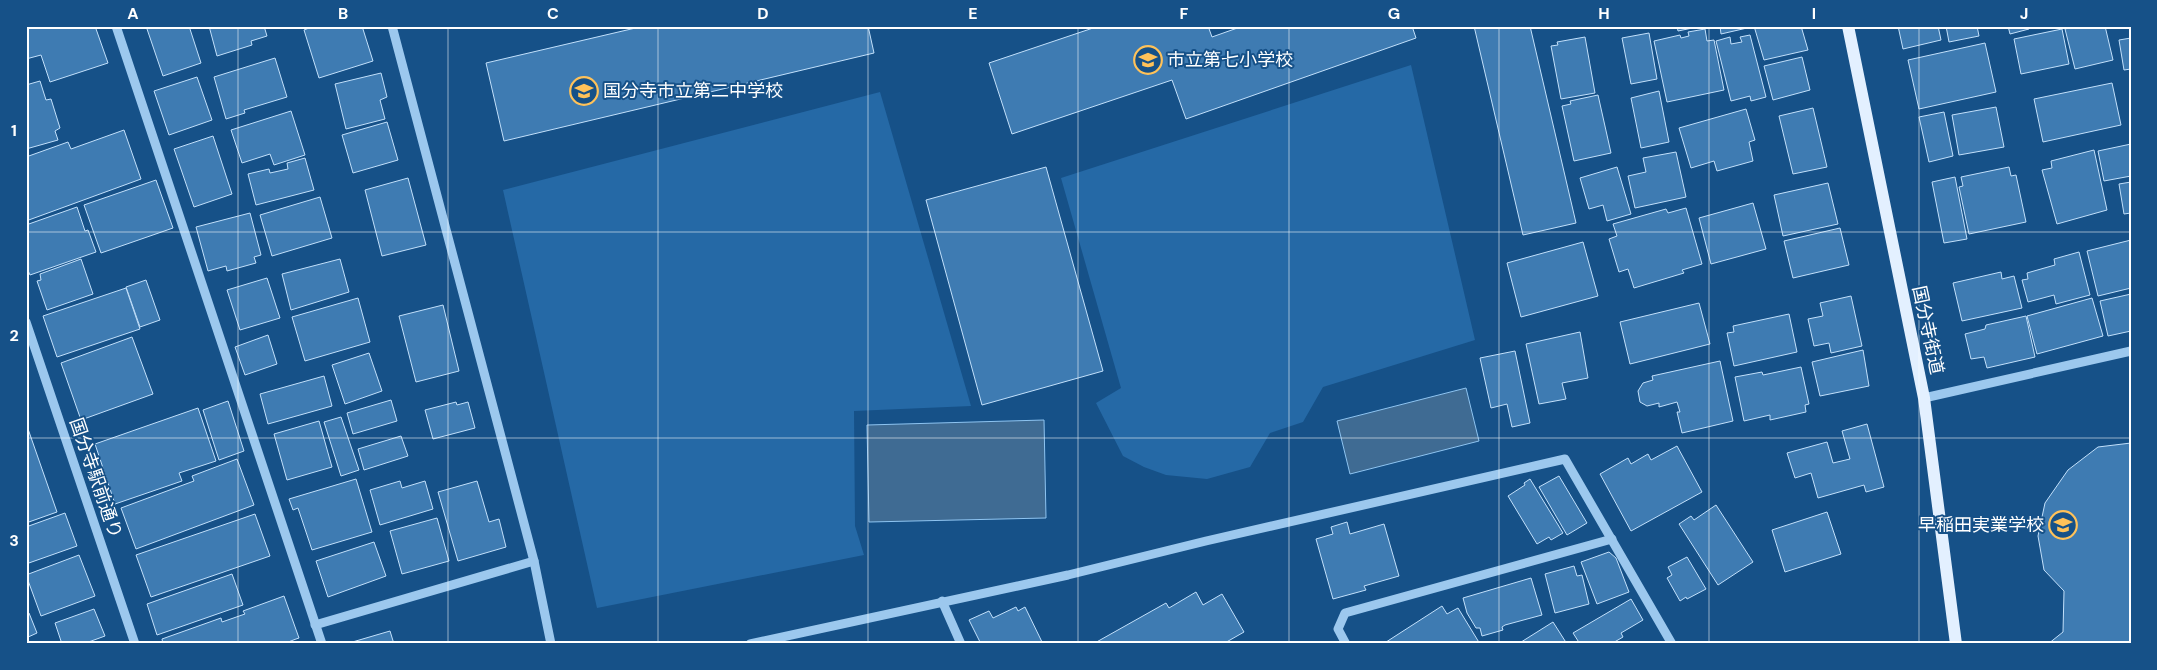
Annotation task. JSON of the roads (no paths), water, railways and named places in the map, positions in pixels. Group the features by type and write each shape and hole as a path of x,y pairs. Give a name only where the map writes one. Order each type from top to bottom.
{"main road":[{"name":"国分寺街道","path":"1848,26 1924,398 1956,644"}],"street":[{"path":"116,26 322,644"},
{"path":"392,26 534,561 551,644"},
{"name":"国分寺駅前通り","path":"26,322 135,644"},
{"path":"1924,398 2131,351"},
{"path":"750,644 1068,575 1206,541 1565,459 1672,644"},
{"path":"1346,644 1338,629 1345,614 1612,539"},
{"path":"315,626 534,561"},
{"path":"942,601 961,644"}],"place":[{"name":"市立第七小学校","path":"1148,60"},
{"name":"国分寺市立第二中学校","path":"584,91"},
{"name":"早稲田実業学校","path":"2063,525"}]}
